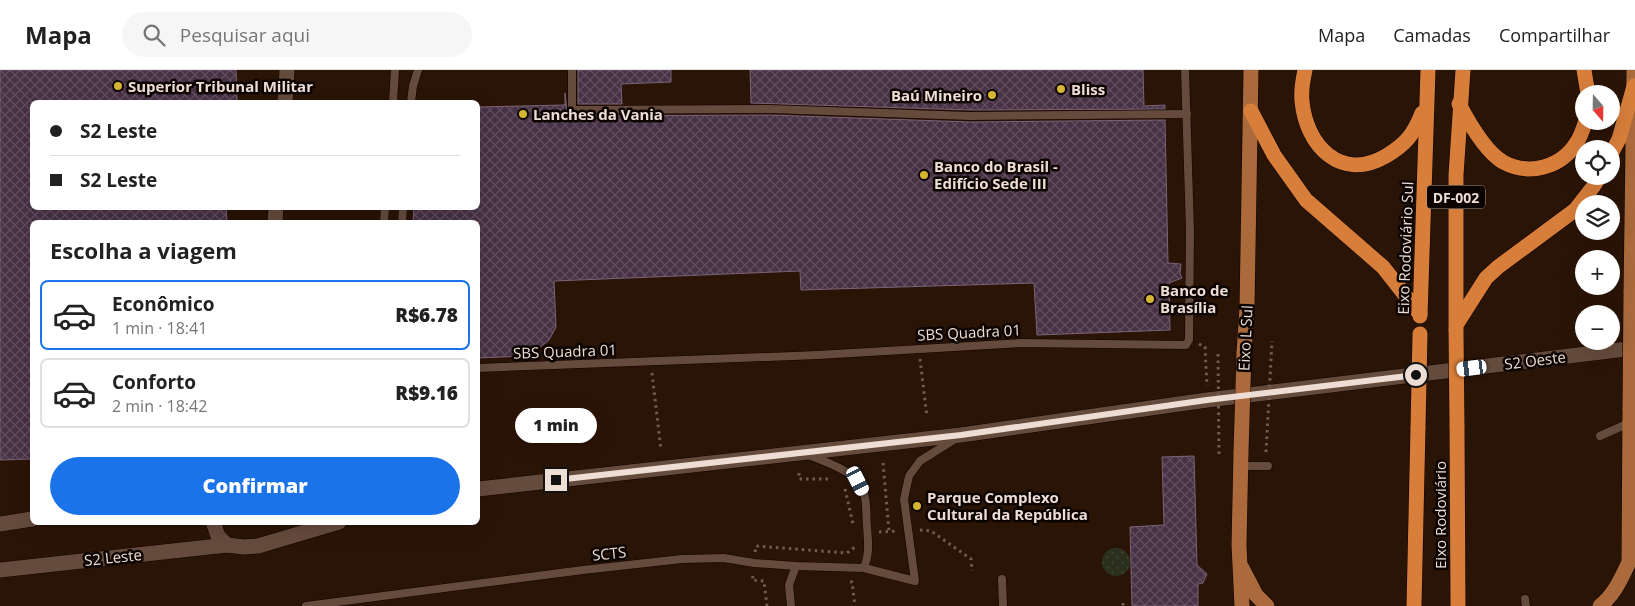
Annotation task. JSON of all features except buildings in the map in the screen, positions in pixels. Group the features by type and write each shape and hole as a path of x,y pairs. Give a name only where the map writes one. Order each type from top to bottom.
{"highway":[{"path":"1304,70 1301,100 1306,123 1314,141 1333,159 1344,163 1362,164 1378,160 1406,142 1415,130 1426,102"},
{"name":"Eixo Rodoviário Sul","path":"1418,427 1428,70"},
{"name":"DF-002","path":"1457,328 1456,175 1462,70"},
{"path":"1584,70 1586,85"},
{"path":"1618,140 1634,86"},
{"path":"1459,104 1469,123 1484,144 1502,161 1523,169 1544,168 1562,158 1576,143 1582,130"},
{"path":"1251,111 1274,155 1306,200 1384,266 1420,314"},
{"path":"1457,328 1486,278 1575,210 1594,185"},
{"name":"Eixo Rodoviário","path":"1457,328 1458,606"},
{"name":"Eixo Rodoviário","path":"1413,604 1418,427"}],"main road":[{"path":"285,100 288,70"},
{"name":"Eixo L Sul","path":"1242,606 1240,565 1241,459 1247,308 1251,70"},
{"path":"1600,606 1607,600 1619,583 1629,562 1634,70"},
{"name":"S2 Oeste","path":"961,435 1207,400 1635,348"},
{"path":"480,489 961,435"},
{"path":"0,524 30,519"},
{"path":"214,525 218,536 227,545"},
{"path":"291,536 296,525"},
{"path":"291,536 329,525"},
{"name":"S2 Leste","path":"0,570 227,545 258,546 291,536"},
{"path":"1240,565 1256,595 1267,606"}],"lane":[{"path":"393,100 395,70"},
{"path":"411,100 418,70"},
{"path":"572,70 572,110 770,109 970,116 1187,114"},
{"name":"SBS Quadra 01","path":"480,368 808,355 1020,343 1186,345 1189,340 1190,231 1185,70"},
{"path":"1600,436 1629,415"},
{"name":"SCTS","path":"306,606 682,559 724,558 751,563 864,568 916,581 904,499 909,476 920,460 961,435"},
{"path":"805,453 844,470 858,481 865,496 869,556 864,568"},
{"path":"1241,459 1268,466"},
{"path":"791,606 789,585 796,566"},
{"path":"1002,579 1003,606"}],"path":[{"path":"1266,452 1272,341"},
{"path":"1205,347 1207,370"},
{"path":"1218,354 1218,456"},
{"path":"920,360 927,417"},
{"path":"653,387 660,450"},
{"path":"883,463 889,531"},
{"path":"799,473 799,479 834,479"},
{"path":"840,485 846,490 853,525"},
{"path":"917,530 931,531 971,559 972,571"},
{"path":"876,532 903,531"},
{"path":"755,553 756,546 847,553 855,548 855,541"},
{"path":"753,572 752,580 764,581 767,606"},
{"path":"843,582 852,582 855,606"}],"green space":[{"path":"1116,548 1126,552 1130,562 1126,572 1116,576 1106,572 1102,562 1106,552"}],"place":[{"name":"Superior Tribunal Militar","path":"118,86"},
{"name":"Bliss","path":"1061,89"},
{"name":"Baú Mineiro","path":"992,95"},
{"name":"Lanches da Vania","path":"523,114"},
{"name":"Banco do Brasil - Edifício Sede III","path":"924,175"},
{"name":"Banco de Brasília","path":"1150,299"},
{"name":"Parque Complexo Cultural da República","path":"917,506"}],"route":[{"path":"556,480 961,435 1207,400 1416,375"}]}
